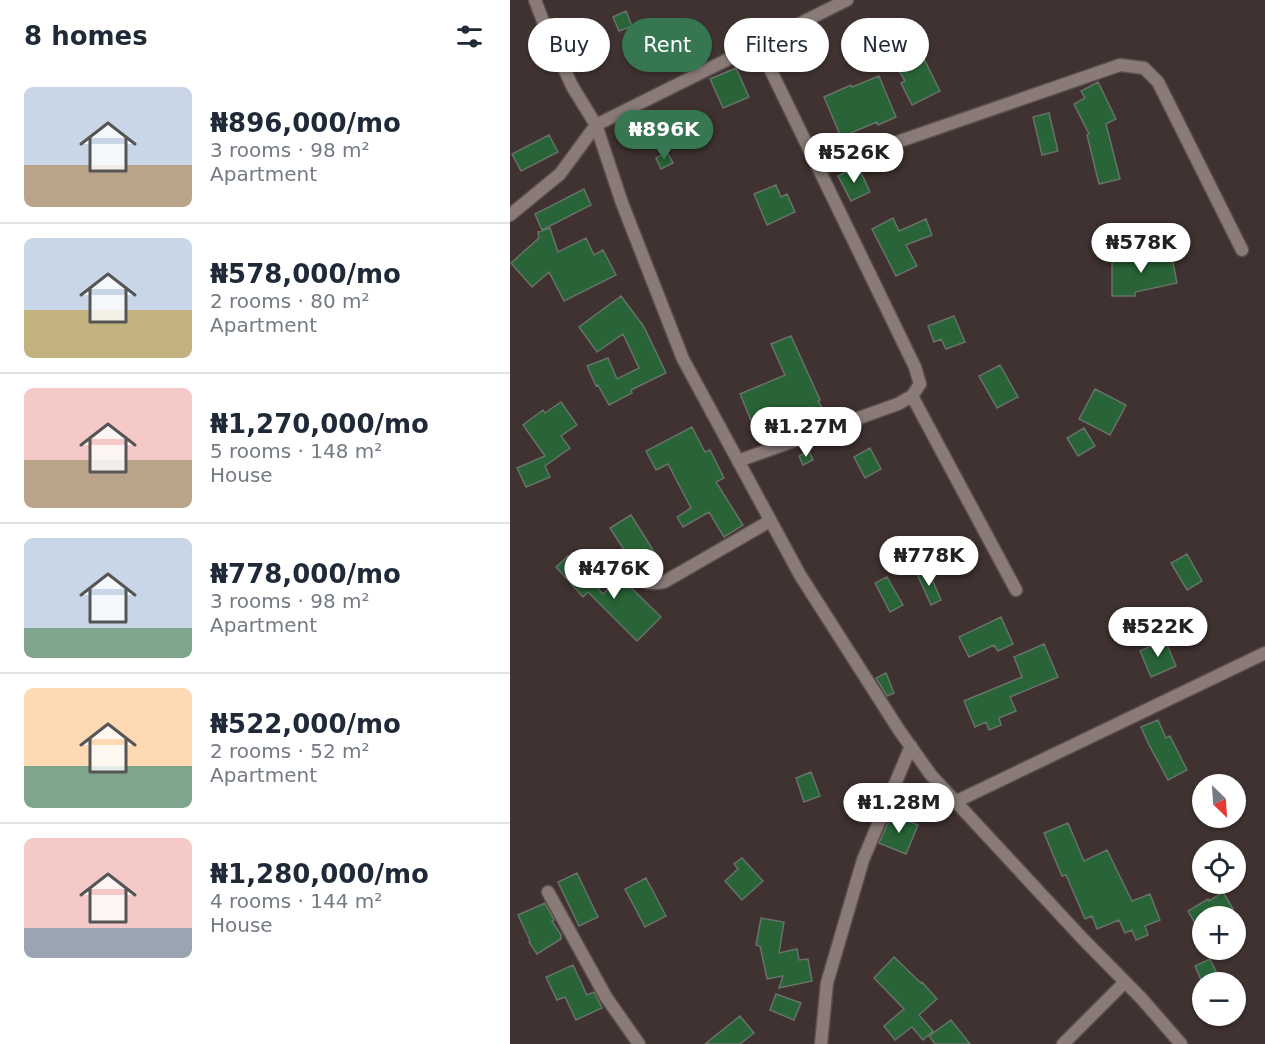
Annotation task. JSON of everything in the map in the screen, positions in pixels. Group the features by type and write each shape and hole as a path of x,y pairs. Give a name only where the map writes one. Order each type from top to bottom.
{"street":[{"path":"535,0 572,86 596,125 622,203 682,359 800,575 931,776 1181,1044"},
{"path":"810,18 846,0"},
{"path":"510,215 560,174 596,125 724,61"},
{"path":"819,169 1120,65 1144,68 1158,82 1242,250"},
{"path":"738,461 898,404 912,396 920,384 915,367 772,72"},
{"path":"912,396 1016,590"},
{"path":"597,572 614,563 624,563 639,579 651,585 664,582 770,521"},
{"path":"955,802 1265,653"},
{"path":"821,1044 828,983 863,860 911,746"},
{"path":"548,892 606,997 639,1044"},
{"path":"1063,1044 1125,982"}],"building":[{"path":"626,11 629,18 622,18 622,30 619,31 613,17"},
{"path":"929,69 940,91 912,105 901,83 905,81 900,72 929,72"},
{"path":"727,72 738,72 749,97 723,108 710,79"},
{"path":"879,76 896,117 841,137 824,97"},
{"path":"1098,82 1116,119 1106,124 1120,179 1099,184 1087,135 1089,134 1074,104 1085,98 1081,91"},
{"path":"1049,113 1058,151 1042,155 1033,117"},
{"path":"549,135 558,152 521,171 512,154"},
{"path":"667,152 673,163 661,169 656,158"},
{"path":"858,166 870,192 851,201 838,176"},
{"path":"776,185 781,197 787,194 795,212 767,225 754,194"},
{"path":"584,189 591,205 542,230 535,214"},
{"path":"893,218 899,231 926,219 932,235 906,245 917,266 896,276 872,229"},
{"path":"550,228 558,252 586,238 594,255 603,250 616,275 564,301 549,272 532,287 511,263 539,238 538,232"},
{"path":"1171,253 1177,283 1135,292 1135,296 1112,296 1112,256 1144,257 1144,259"},
{"path":"621,296 644,327 666,373 631,390 632,393 609,405 598,385 596,386 587,366 608,358 617,379 639,368 623,334 597,352 579,327"},
{"path":"954,316 965,342 946,349 941,339 934,342 928,326"},
{"path":"791,336 824,411 814,416 810,407 755,430 740,394 785,375 771,344"},
{"path":"1000,365 1018,397 997,408 979,376"},
{"path":"1095,389 1126,405 1110,435 1079,419"},
{"path":"561,402 577,425 561,436 570,448 545,466 550,477 526,487 517,468 545,456 523,425 543,410 545,413"},
{"path":"692,427 705,452 710,450 724,478 716,482 743,525 724,537 709,512 683,527 677,517 691,508 668,464 656,470 646,451"},
{"path":"1084,428 1095,446 1078,456 1067,438"},
{"path":"870,448 881,469 865,478 854,457"},
{"path":"809,451 813,460 803,465 799,456"},
{"path":"631,515 658,558 641,568 628,556 610,528"},
{"path":"1187,554 1202,581 1187,590 1171,563"},
{"path":"568,556 603,594 620,577 661,617 637,641 588,592 583,597 556,567"},
{"path":"928,570 941,600 931,605 917,574"},
{"path":"887,577 903,605 890,612 875,583"},
{"path":"1001,617 1013,644 998,651 994,645 969,657 959,637"},
{"path":"1165,640 1176,666 1151,677 1140,651"},
{"path":"1044,644 1058,677 1010,697 1016,711 999,718 1001,725 989,730 986,722 975,727 964,701 1022,677 1014,657"},
{"path":"886,673 894,693 887,696 876,678"},
{"path":"1158,720 1166,738 1170,736 1187,770 1168,780 1141,727"},
{"path":"811,772 820,796 804,802 796,778"},
{"path":"892,814 918,825 906,854 879,843"},
{"path":"1068,823 1084,861 1107,850 1132,901 1150,894 1160,920 1145,926 1148,935 1136,940 1132,930 1125,933 1119,920 1097,929 1092,916 1085,919 1066,875 1062,876 1044,833"},
{"path":"742,858 763,881 742,900 725,881 738,869 734,864"},
{"path":"577,873 598,917 579,926 558,882"},
{"path":"646,878 666,916 645,927 625,889"},
{"path":"1224,894 1231,906 1196,906 1208,899 1209,901"},
{"path":"545,903 561,939 537,954 529,942 518,915"},
{"path":"761,918 784,922 779,953 797,949 799,960 808,959 812,981 779,988 783,976 767,979 760,946 756,945"},
{"path":"894,957 937,999 919,1015 933,1031 923,1040 912,1027 895,1040 884,1026 904,1009 874,978"},
{"path":"1210,960 1216,972 1198,972 1195,966"},
{"path":"573,965 587,995 594,992 602,1008 576,1020 565,997 557,1000 546,977"},
{"path":"776,994 801,1003 794,1020 770,1010"},
{"path":"740,1016 754,1033 740,1044 705,1044"},
{"path":"951,1020 970,1044 935,1044 929,1036"}]}
